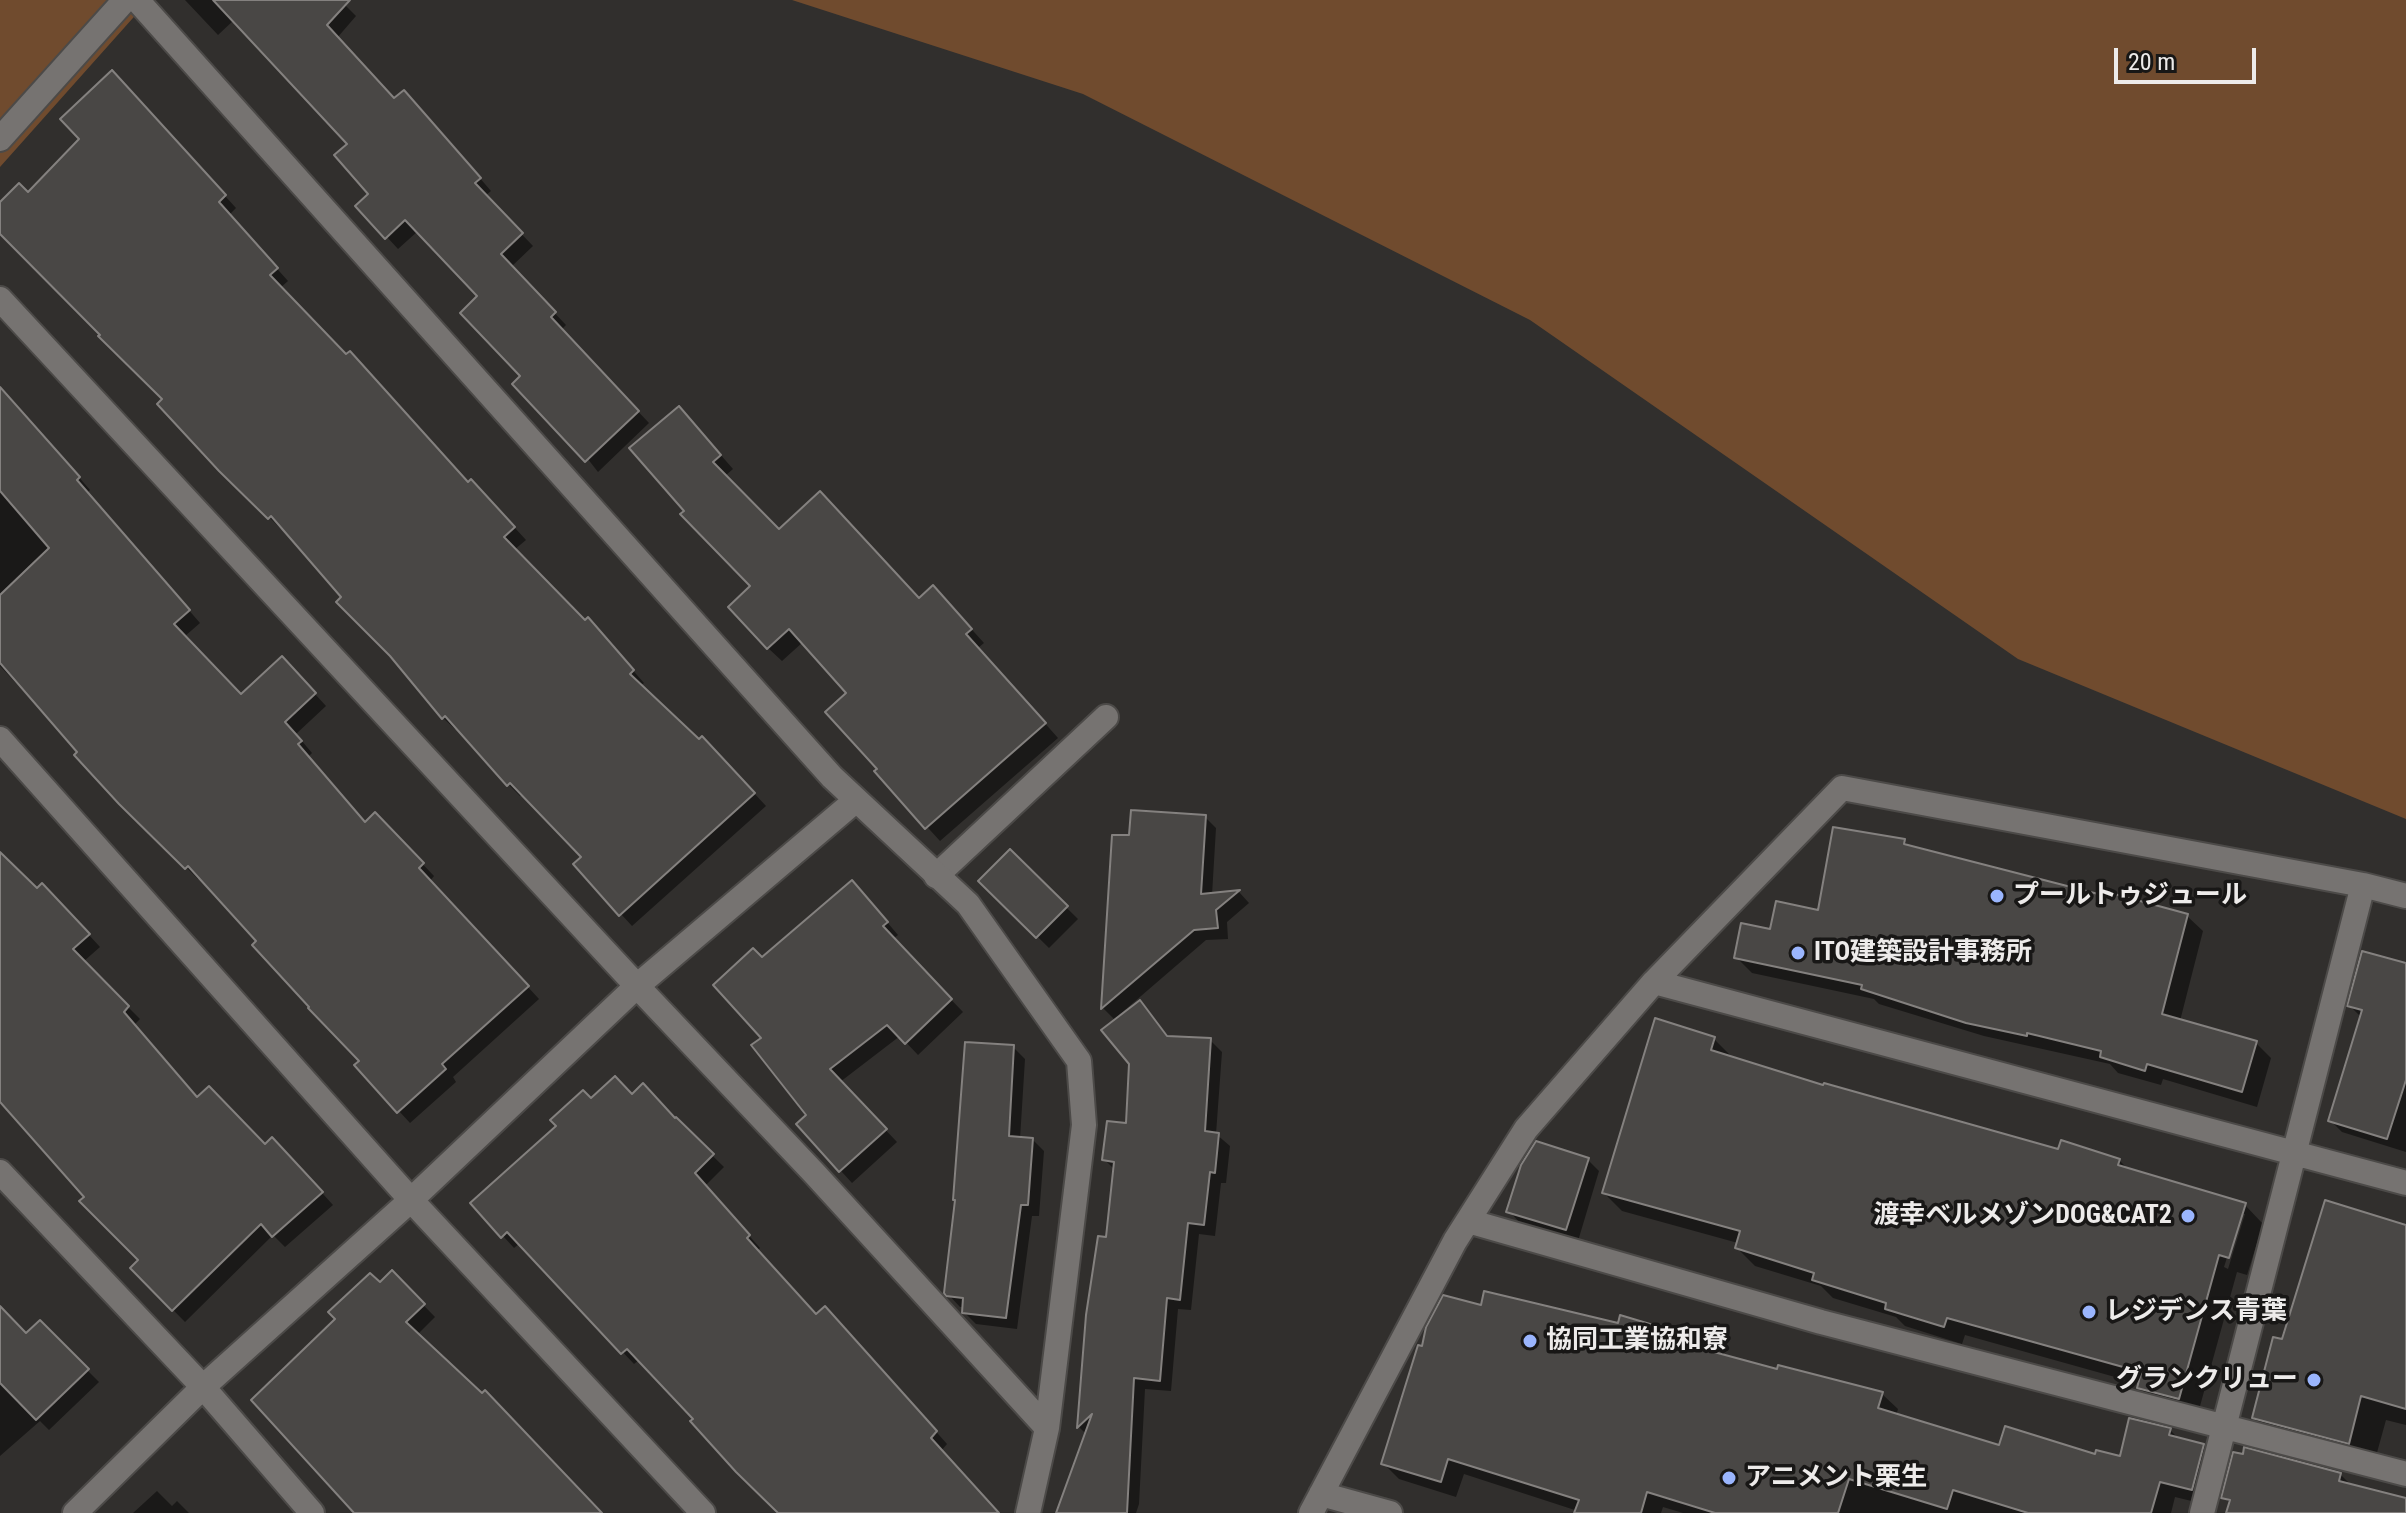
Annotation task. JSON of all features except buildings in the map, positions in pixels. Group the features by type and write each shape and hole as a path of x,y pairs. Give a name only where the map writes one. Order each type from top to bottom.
{"street":[{"path":"0,139 125,0"},
{"path":"137,0 855,801 968,904 1079,1061 1084,1125 1047,1428 1028,1513"},
{"path":"0,299 814,1173 1047,1428"},
{"path":"936,876 1106,717"},
{"path":"0,739 411,1200 703,1513"},
{"path":"1390,1513 1316,1504 1468,1221 1526,1129 1654,982 1842,788 2363,885 2406,896"},
{"path":"75,1513 203,1387 411,1200 637,986 855,801"},
{"path":"2202,1513 2363,885"},
{"path":"1654,982 2406,1183"},
{"path":"0,1172 203,1387 312,1513"},
{"path":"1468,1221 1821,1322 2406,1474"}],"shaded area":[{"path":"0,0 149,0 0,167"},
{"path":"792,0 2406,0 2406,819 2018,659 1530,320 1083,94"}],"place":[{"name":"プールトゥジュール","path":"1997,896"},
{"name":"ITO建築設計事務所","path":"1798,953"},
{"name":"渡幸ベルメゾンDOG&CAT2","path":"2188,1216"},
{"name":"レジデンス青葉","path":"2089,1312"},
{"name":"協同工業協和寮","path":"1530,1341"},
{"name":"グランクリュー","path":"2314,1380"},
{"name":"アニメント栗生","path":"1729,1478"}]}
